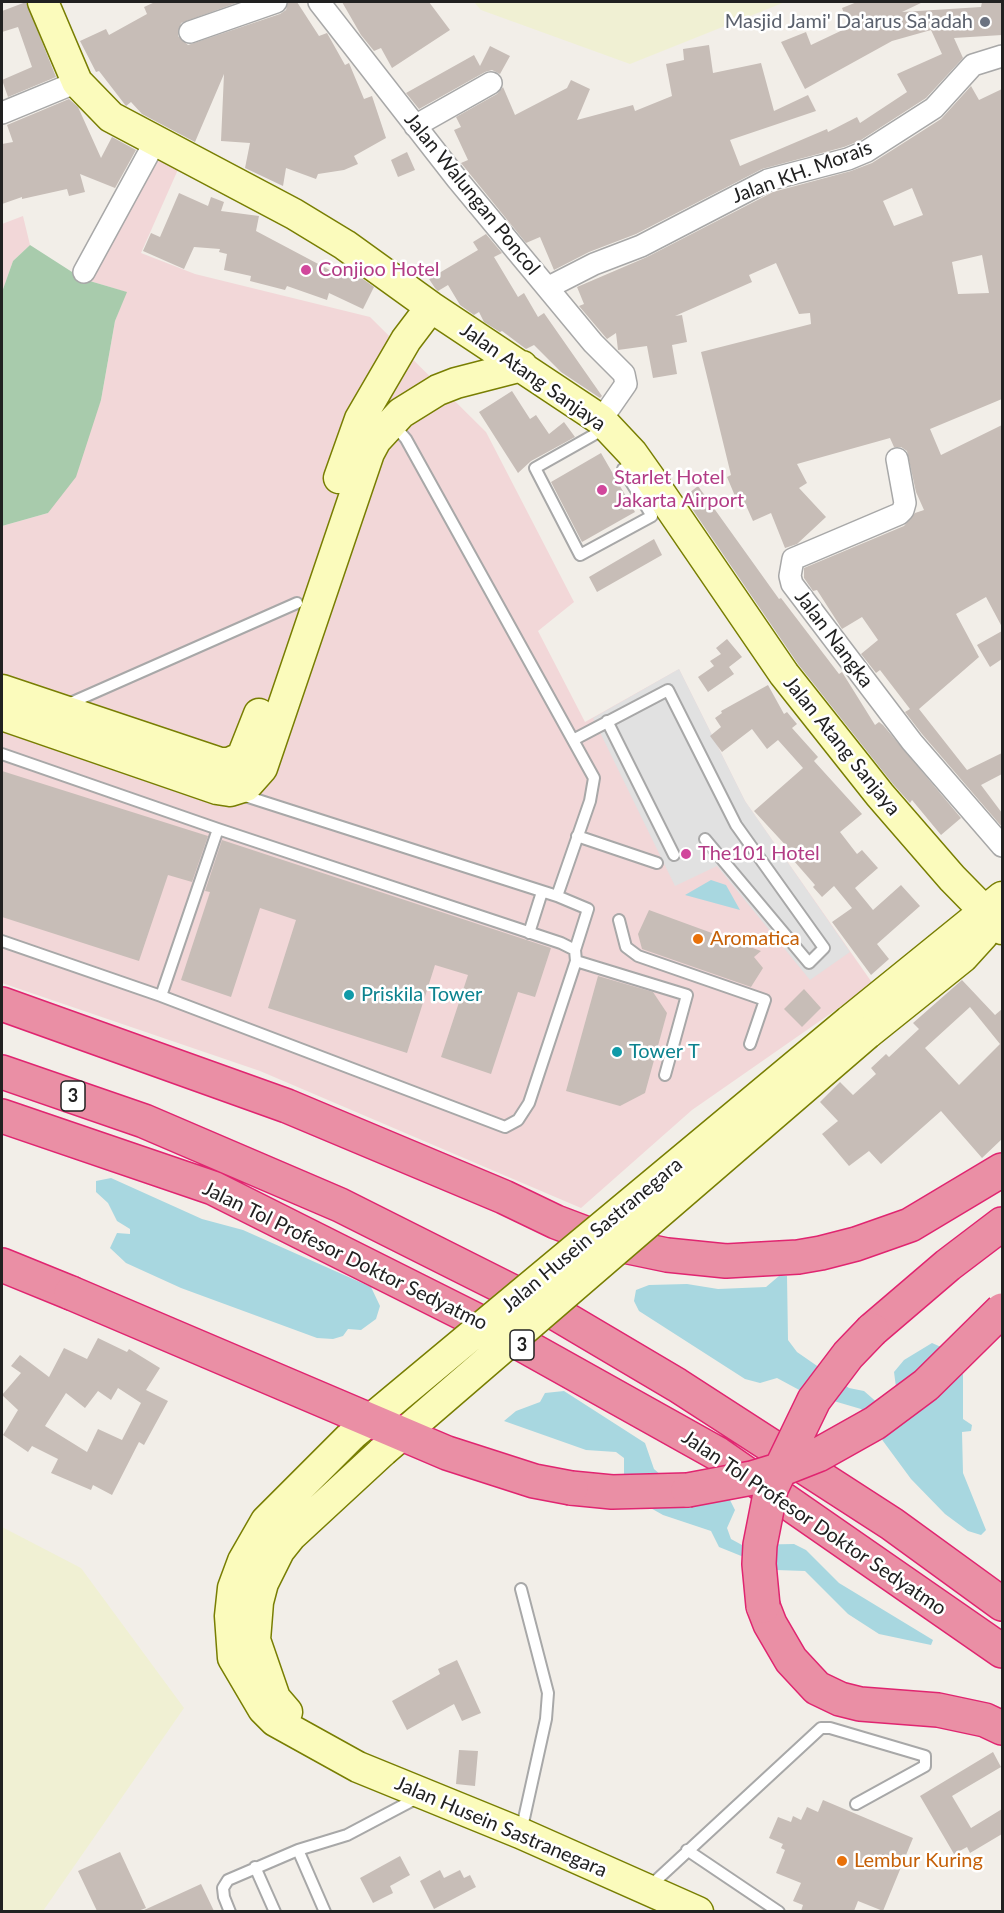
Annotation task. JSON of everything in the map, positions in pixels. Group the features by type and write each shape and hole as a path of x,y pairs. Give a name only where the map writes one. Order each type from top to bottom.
{"highway":[{"path":"2,1005 287,1106 504,1197 556,1222 614,1244 667,1255 726,1261 798,1257 839,1249 910,1225 1002,1170"},
{"path":"2,1048 144,1120"},
{"name":"Jalan Tol Profesor Doktor Sedyatmo","path":"2,1072 144,1120 340,1205 557,1314 677,1385 892,1524 1002,1604"},
{"name":"Jalan Tol Profesor Doktor Sedyatmo","path":"2,1116 105,1149 223,1193 498,1331 718,1454 1002,1651"},
{"path":"1002,1224 932,1278 872,1330 848,1355 814,1400 771,1488 760,1545 759,1564 763,1606 770,1624 791,1660 817,1688 840,1699 860,1704 938,1710 985,1720 1002,1728"},
{"path":"2,1265 447,1453 534,1481 612,1492 688,1490 722,1484 774,1472 818,1455 875,1423 926,1385 1002,1310"},
{"path":"800,1511 923,1619 1002,1675"}],"main road":[{"name":"Jalan Atang Sanjaya","path":"43,2 77,82 111,117 294,214 345,245 431,307 522,366 613,407 632,453 661,511 784,674 880,795 952,878 998,906"},
{"path":"2,715 230,791 253,782 262,768 406,340 431,307"},
{"path":"2,690 212,761 236,761 247,751 354,433 380,413 456,383 522,366"},
{"path":"950,938 957,923 959,911 952,878"},
{"name":"Jalan Husein Sastranegara","path":"306,1736 275,1698 255,1641 263,1582 279,1551 291,1536 383,1451 858,1028 950,938 998,906"},
{"name":"Jalan Husein Sastranegara","path":"698,1911 520,1833 358,1767 306,1736 275,1721 263,1709 233,1658 231,1639 233,1588 243,1561 266,1521 353,1434 858,1028 963,957 983,935 998,906"}],"street":[{"path":"190,32 276,2"},
{"name":"Jalan Walungan Poncol","path":"319,2 416,126 594,343 622,371 613,407"},
{"name":"Jalan KH. Morais","path":"549,287 594,264 641,246 768,180 848,159 867,151 934,108 973,65 1002,56"},
{"path":"2,113 77,82"},
{"path":"416,126 491,83"},
{"path":"84,272 156,140"},
{"name":"Jalan Nangka","path":"897,459 905,503 903,510 899,514 793,560 790,576 792,584 912,742 1002,846"}],"lane":[{"path":"613,407 535,468 580,555 661,511 623,469"},
{"path":"380,413 406,439 594,778 590,801 557,896"},
{"path":"58,708 297,603"},
{"path":"573,740 668,690 736,825 824,948 809,963 705,839"},
{"path":"607,721 674,855"},
{"path":"2,754 218,830 574,950"},
{"path":"2,941 161,996 505,1127 518,1120 529,1103 576,962 574,950 588,909 557,896 230,791"},
{"path":"161,996 218,830"},
{"path":"577,836 657,863"},
{"path":"529,933 542,892"},
{"path":"620,920 626,947 638,956 765,1000 750,1044"},
{"path":"576,962 687,995 665,1075"},
{"path":"520,1833 546,1719 548,1693 521,1589"},
{"path":"647,1889 821,1728 830,1728 925,1756 925,1766 856,1804"},
{"path":"230,1911 224,1897 224,1888 228,1880 298,1850 347,1835 424,1794"},
{"path":"298,1850 325,1911"},
{"path":"687,1850 779,1911"},
{"path":"255,1867 275,1911"}],"shaded area":[{"path":"160,157 180,165 141,253 195,274 370,317 486,432 574,602 538,631 585,722 679,669 745,801 873,984 692,1110 581,1208 260,1071 2,983 2,526 48,513 101,400 115,321 126,292 83,279"},
{"path":"23,216 30,245 13,261 2,292 2,224"},
{"path":"679,669 745,801 850,952 810,980 717,866 675,886 593,718"}],"green space":[{"path":"474,2 785,2 630,64 481,10"},
{"path":"30,245 83,279 127,292 115,321 101,400 76,477 48,513 2,526 2,292 13,261"},
{"path":"2,1527 81,1568 184,1708 43,1911 2,1911"}],"water":[{"path":"711,880 726,885 740,910 685,895"},
{"path":"111,1178 202,1219 243,1230 371,1287 380,1306 376,1319 361,1330 348,1329 343,1336 333,1339 317,1338 181,1288 126,1263 110,1248 117,1233 130,1234 130,1229 117,1221 108,1203 96,1192 96,1181"},
{"path":"779,1276 787,1276 788,1340 797,1352 849,1388 864,1391 880,1405 896,1387 894,1372 904,1360 932,1343 950,1351 963,1362 963,1419 972,1425 971,1431 962,1432 963,1473 986,1530 981,1535 968,1531 945,1514 911,1479 883,1441 870,1418 861,1409 803,1392 777,1378 760,1383 745,1379 639,1311 634,1301 636,1290 649,1285 687,1284 718,1289 766,1287"},
{"path":"564,1391 645,1443 654,1469 670,1483 729,1498 735,1510 727,1528 731,1539 742,1545 794,1544 806,1550 839,1583 933,1640 931,1645 879,1634 848,1614 805,1571 776,1570 719,1547 711,1531 663,1515 624,1493 624,1458 616,1452 586,1450 504,1421 516,1411 540,1402 545,1393"}],"building":[{"path":"26,2 56,77 8,97 2,80 32,67 18,27 2,32 2,11"},
{"path":"155,2 239,2 181,23 178,36 188,45 280,14 286,10 288,2 297,2 319,36 327,33 345,65 349,63 364,99 372,96 386,138 354,156 358,164 344,170 318,174 316,179 286,168 283,186 245,168 250,143 221,141 224,74 195,142 142,114 131,102 126,106 99,71 96,72 80,41 106,29 109,35 147,14 144,7"},
{"path":"342,2 429,2 450,30 392,68 381,48 374,51 361,35"},
{"path":"857,2 923,2 902,12 981,7 982,2 1002,2 1002,35 954,38 963,58 926,98 861,140 844,147 762,169 636,234 589,252 554,270 540,237 526,243 461,163 468,160 454,130 461,127 456,117 497,94 503,87 515,115 567,88 571,80 590,89 577,120 633,105 635,111 672,96 666,64 684,60 683,49 709,45 713,73 761,63 774,111 808,95 816,111 730,140 740,166 827,129 828,132 857,117 860,123 907,92 897,74 942,54 931,30 892,41 805,89 781,42 806,32 811,45 849,27 842,8"},
{"path":"490,46 510,56 500,74 492,70 485,72 419,109 406,93 474,55 480,66"},
{"path":"971,86 979,100 1002,89 1002,399 930,429 941,455 1002,425 1002,627 986,597 956,614 979,657 919,709 967,770 1002,753 1002,774 981,785 1002,813 1002,827 922,734 905,712 910,709 880,670 876,673 861,654 878,640 862,617 842,629 817,590 813,591 804,578 804,568 904,526 915,513 924,510 916,492 907,451 901,447 894,447 890,438 797,464 807,483 799,488 826,517 797,544 785,548 771,513 753,521 740,492 735,496 727,477 731,475 701,352 811,324 810,313 799,314 776,263 749,275 752,282 675,316 682,315 687,342 672,345 677,374 653,378 647,346 618,350 616,333 607,339 579,306 584,304 577,287 647,257 773,192 872,163 941,119","holes":["912,188 923,215 894,226 883,201","982,255 989,293 958,294 952,262"]},
{"path":"69,99 78,107 101,158 112,137 136,150 115,188 80,174 85,192 69,196 67,189 22,199 22,197 2,204 2,144 13,142 7,125"},
{"path":"407,152 415,170 398,177 391,160"},
{"path":"179,193 208,206 211,197 224,202 221,211 259,216 256,231 339,275 342,266 349,269 374,287 363,309 329,293 327,300 287,286 285,290 250,281 251,276 224,270 227,254 219,252 220,249 194,247 184,269 143,251 151,233 160,237"},
{"path":"486,234 502,253 494,257 518,297 524,293 538,317 544,313 602,396 600,398 561,372 534,345 526,349 502,331 484,322 479,312 474,315 460,305 448,285 438,291 435,288 429,279 478,250 473,242"},
{"path":"512,391 530,419 536,415 549,434 564,422 575,437 531,461 518,473 479,412"},
{"path":"601,453 635,512 582,542 551,482"},
{"path":"698,486 779,599 781,598 839,674 842,672 875,725 879,722 883,725 961,818 941,835 912,800 910,803 893,784 798,664 684,497"},
{"path":"654,539 662,555 597,592 589,577"},
{"path":"1002,631 1002,659 990,667 977,645"},
{"path":"727,639 742,657 729,667 734,674 708,692 698,677 714,666 710,661 721,654 716,648"},
{"path":"768,685 784,714 787,712 797,724 792,728 818,757 814,761 862,814 840,832 857,854 862,850 878,868 855,888 873,910 901,885 920,906 877,944 889,959 871,975 832,922 852,908 834,886 822,897 813,887 815,885 787,853 790,850 754,811 803,768 778,740 767,749 752,729 722,752 710,736 721,727 715,718 722,713 721,711"},
{"path":"2,771 208,836 192,882 168,875 139,961 2,917"},
{"path":"222,840 551,948 535,997 518,992 491,1074 441,1057 468,975 435,965 407,1053 268,1008 296,920 260,908 231,997 181,980 210,892 205,891"},
{"path":"649,910 761,951 754,957 763,968 751,987 642,949 638,934"},
{"name":"Tower T","path":"598,976 653,992 667,1013 645,1093 620,1106 566,1091"},
{"path":"962,980 995,1015 1002,1009 1002,1139 982,1158 941,1111 881,1164 869,1151 849,1166 822,1134 838,1121 820,1102 840,1082 853,1095 876,1074 871,1068 886,1054 889,1057 919,1029 913,1023","holes":["970,1007 1000,1044 959,1085 925,1048"]},
{"path":"804,989 821,1008 802,1027 784,1009"},
{"path":"98,1338 127,1352 129,1349 160,1368 146,1390 168,1401 144,1445 139,1442 112,1495 93,1485 91,1490 51,1473 58,1459 32,1446 28,1452 3,1435 18,1410 2,1395 21,1373 11,1366 20,1355 49,1377 64,1348 87,1359","holes":["118,1388 141,1403 122,1440 98,1429 87,1452 45,1426 66,1393 85,1408 98,1391 111,1400"]},
{"path":"457,1660 481,1713 462,1721 454,1704 407,1730 392,1701 440,1674 438,1669"},
{"path":"459,1750 478,1751 475,1786 456,1784"},
{"path":"993,1752 1001,1767 952,1796 971,1828 1002,1809 1002,1834 970,1853 967,1847 954,1854 920,1796"},
{"name":"Lembur Kuring","path":"823,1800 913,1838 883,1911 858,1901 854,1911 801,1911 803,1905 793,1901 801,1883 776,1873 785,1850 781,1848 783,1844 769,1838 778,1817 791,1822 793,1816 801,1820 807,1807 818,1812"},
{"path":"120,1852 146,1908 138,1911 97,1911 78,1871"},
{"path":"400,1856 410,1875 390,1886 393,1893 373,1903 360,1878"},
{"path":"440,1870 444,1878 460,1870 464,1878 470,1875 476,1887 434,1909 420,1881"},
{"path":"201,1884 214,1911 142,1911"}],"place":[{"name":"Masjid Jami' Da'arus Sa'adah","path":"985,22"},
{"name":"Conjioo Hotel","path":"306,270"},
{"name":"Starlet Hotel Jakarta Airport","path":"602,490"},
{"name":"The101 Hotel","path":"686,854"},
{"name":"Aromatica","path":"698,939"},
{"name":"Priskila Tower","path":"349,995"},
{"name":"Tower T","path":"617,1052"},
{"name":"Lembur Kuring","path":"842,1861"}]}
